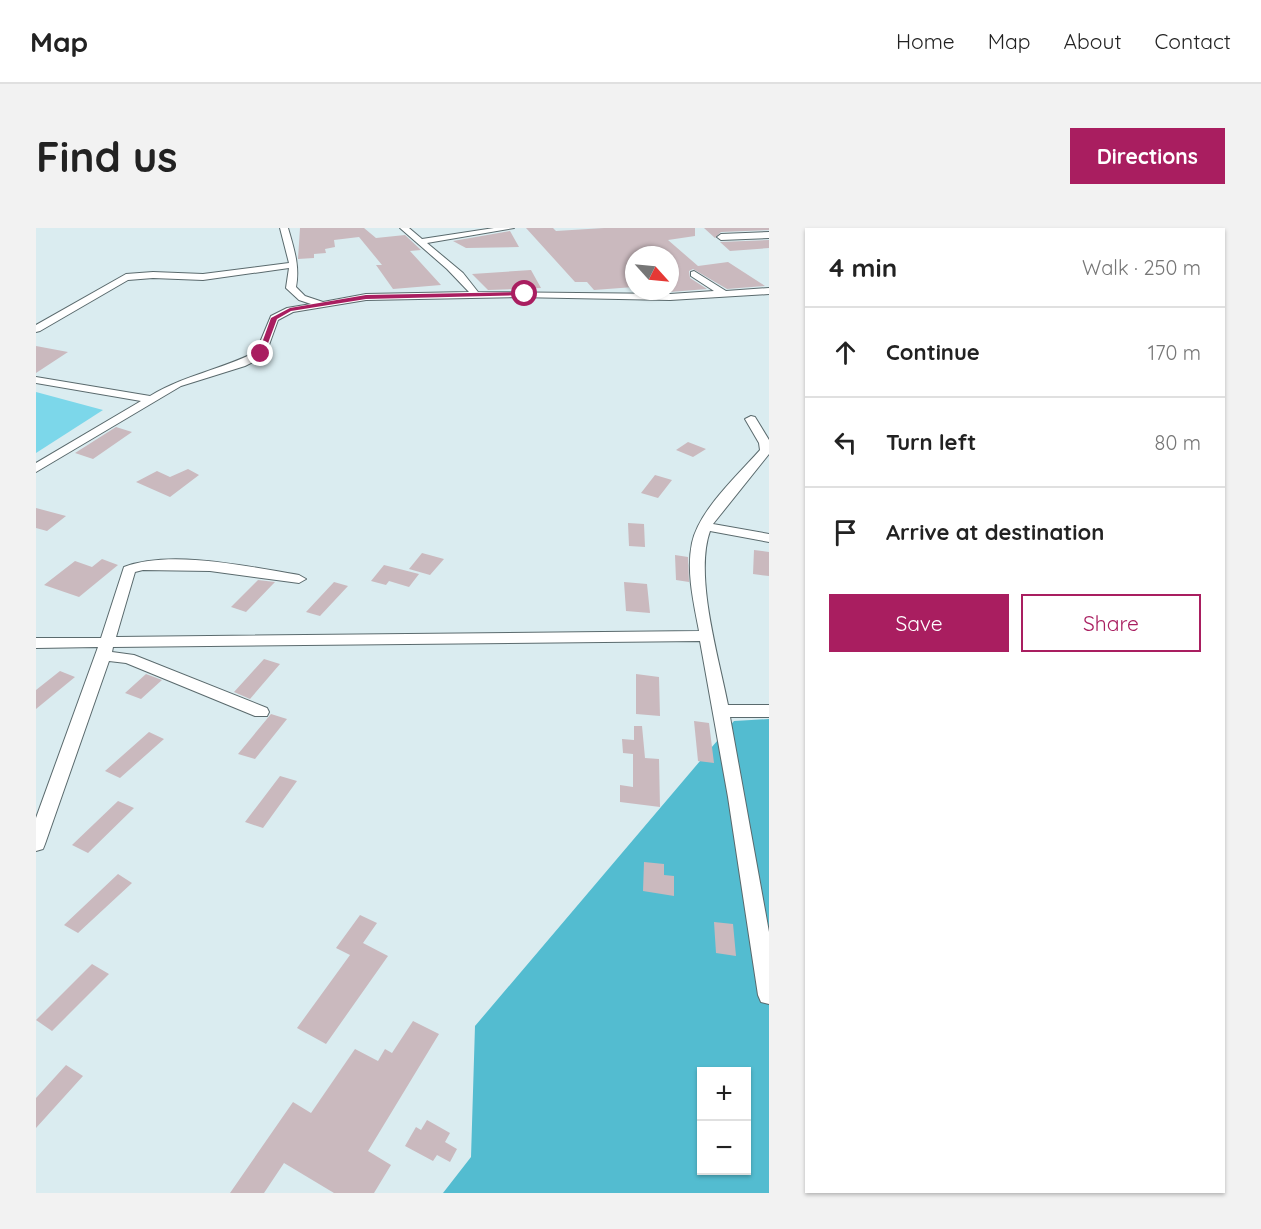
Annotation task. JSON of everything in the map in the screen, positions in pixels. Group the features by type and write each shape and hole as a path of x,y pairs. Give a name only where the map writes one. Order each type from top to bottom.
{"street":[{"path":"284,228 294,265 292,290 306,300 321,304"},
{"path":"404,228 456,271 475,294"},
{"path":"419,242 510,228"},
{"path":"761,228 769,234"},
{"path":"721,237 769,234"},
{"path":"36,329 126,277 153,275 203,277 294,265"},
{"path":"694,274 723,293"},
{"path":"36,468 177,384 241,364 261,354 274,318 290,310 366,297 475,294 670,297 769,291"},
{"path":"36,380 150,399"},
{"path":"751,419 765,443 766,450 715,510 705,526 699,543 697,568 769,995"},
{"path":"705,526 769,538"},
{"path":"36,844 105,649 129,570 135,566 162,564 207,567 300,579"},
{"path":"36,643 105,649 707,636"},
{"path":"105,649 261,712"},
{"path":"721,711 769,711"}],"shaded area":[{"path":"36,392 103,410 36,453"},
{"path":"769,719 769,1193 443,1193 471,1157 475,1026 734,721"}],"building":[{"path":"300,228 364,228 376,238 405,235 421,250 410,251 441,285 393,289 376,265 382,265 359,237 334,240 335,247 325,249 326,253 314,254 314,258 298,259"},
{"path":"526,228 553,228 556,231 604,228 695,228 695,236 668,240 675,246 625,246 625,288 594,290 587,282 575,282"},
{"path":"704,228 769,228 769,230 721,232 715,238"},
{"path":"510,231 519,247 466,248 453,241"},
{"path":"769,240 769,248 730,251 720,242"},
{"path":"679,250 698,266 728,262 765,286 727,289 693,269 689,271 690,278 707,289 679,291"},
{"path":"531,270 541,288 488,290 472,274"},
{"path":"36,346 68,352 36,373"},
{"path":"116,427 132,432 93,459 75,453"},
{"path":"688,442 706,449 693,457 676,450"},
{"path":"188,469 199,475 170,497 136,482 157,471 170,477"},
{"path":"655,475 672,480 658,498 641,493"},
{"path":"36,508 66,516 47,531 36,528"},
{"path":"628,523 644,524 645,547 629,546"},
{"path":"754,550 769,552 769,576 753,574"},
{"path":"422,553 444,559 430,575 409,569"},
{"path":"675,555 688,557 689,582 676,580"},
{"path":"102,559 118,565 79,597 44,585 75,561 92,567"},
{"path":"384,565 419,574 409,587 389,581 386,585 371,581"},
{"path":"258,580 275,582 246,612 231,607"},
{"path":"334,582 348,586 320,616 306,612"},
{"path":"624,582 647,584 650,613 626,611"},
{"path":"264,659 280,664 250,699 234,692"},
{"path":"60,671 75,677 36,709 36,690"},
{"path":"146,674 162,680 141,699 125,693"},
{"path":"636,674 659,677 660,716 636,714"},
{"path":"271,714 287,719 255,759 238,754"},
{"path":"694,721 709,723 714,763 698,761"},
{"path":"634,726 642,726 645,758 659,759 660,807 620,802 620,785 633,787 633,754 623,753 622,739 634,740"},
{"path":"149,732 164,739 120,778 105,771"},
{"path":"280,776 297,781 263,828 245,822"},
{"path":"118,801 134,808 88,853 72,845"},
{"path":"644,862 664,864 664,875 674,876 674,896 643,891"},
{"path":"118,874 132,883 78,933 64,925"},
{"path":"360,915 377,923 363,943 388,956 326,1044 297,1028 350,955 336,948"},
{"path":"714,922 733,924 736,956 716,953"},
{"path":"92,964 109,974 52,1031 36,1020"},
{"path":"413,1021 439,1034 368,1151 391,1165 374,1193 334,1193 284,1163 264,1193 230,1193 293,1102 311,1113 355,1049 378,1061 385,1049 392,1053"},
{"path":"66,1065 83,1076 36,1128 36,1098"},
{"path":"427,1120 450,1133 445,1142 457,1149 450,1162 437,1155 433,1161 405,1146 416,1127 421,1130"}],"route":[{"path":"261,354 274,318 290,310 366,297 525,294"}]}
